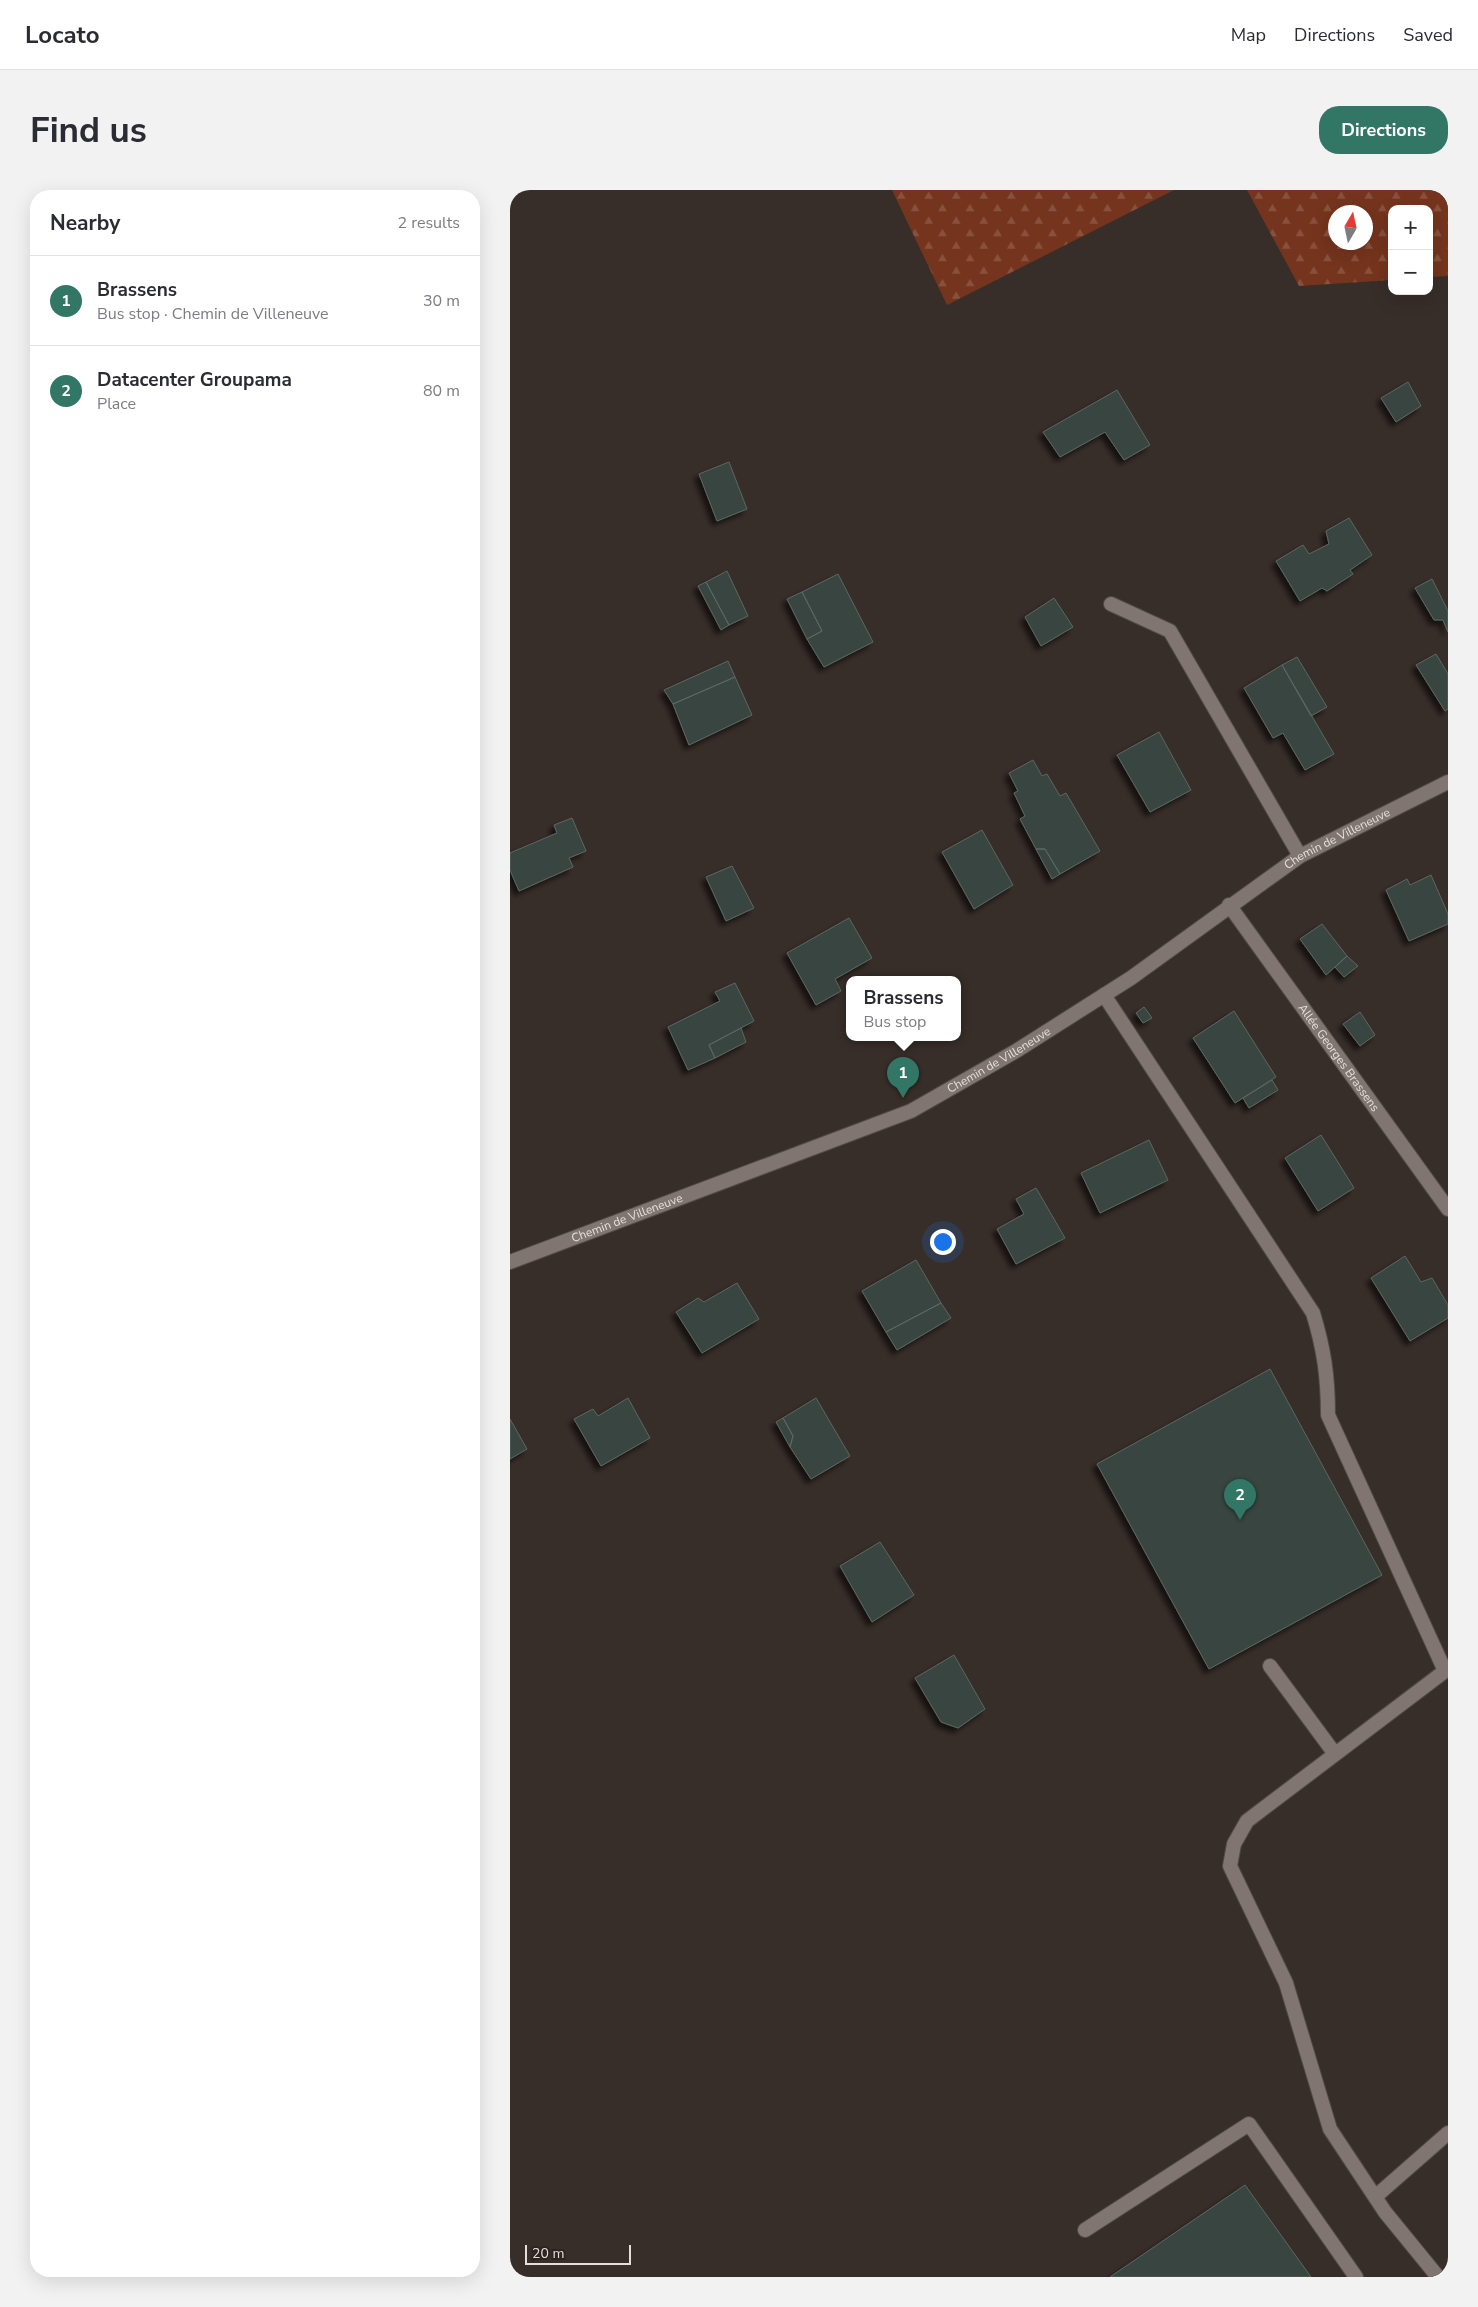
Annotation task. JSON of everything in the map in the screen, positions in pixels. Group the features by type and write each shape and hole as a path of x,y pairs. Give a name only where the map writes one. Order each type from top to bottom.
{"street":[{"path":"1111,604 1170,631 1300,856"},
{"name":"Chemin de Villeneuve","path":"510,1262 911,1111 1016,1051 1104,995 1300,856 1448,782"},
{"name":"Allée Georges Brassens","path":"1229,906 1448,1209"},
{"path":"1104,995 1313,1313 1324,1348 1328,1383 1328,1415 1446,1673 1247,1821 1234,1844 1230,1866 1286,1983 1330,2129 1375,2197 1438,2277"},
{"path":"1270,1666 1335,1754"},
{"path":"1085,2230 1248,2124 1356,2277"},
{"path":"1375,2197 1448,2134"}],"green space":[{"path":"892,190 1174,190 947,305"},
{"path":"1247,190 1448,190 1448,276 1433,277 1433,205 1388,205 1388,280 1299,286"}],"building":[{"path":"1408,382 1421,406 1396,422 1381,398"},
{"path":"1117,390 1150,445 1124,460 1105,432 1060,457 1043,432"},
{"path":"729,462 747,509 717,521 699,474"},
{"path":"1349,518 1372,555 1350,570 1353,574 1327,591 1322,588 1300,601 1276,561 1303,545 1309,554 1329,544 1326,531"},
{"path":"727,571 748,616 729,625 706,582"},
{"path":"838,574 873,642 824,667 807,639 822,631 802,592"},
{"path":"1432,579 1448,611 1448,632 1443,620 1434,620 1415,588"},
{"path":"706,582 729,625 721,630 698,586"},
{"path":"802,592 822,631 807,639 787,599"},
{"path":"1054,598 1073,627 1041,646 1025,617"},
{"path":"1436,654 1448,674 1448,709 1445,711 1416,665"},
{"path":"1297,657 1327,707 1311,716 1282,665"},
{"path":"728,661 735,677 673,704 664,690"},
{"path":"1282,665 1334,754 1305,770 1283,733 1273,738 1244,688"},
{"path":"735,677 752,715 689,745 673,704"},
{"path":"1159,732 1191,790 1150,812 1117,755"},
{"path":"1033,760 1042,776 1047,774 1060,796 1066,793 1100,851 1060,874 1045,849 1036,849 1020,819 1025,816 1014,793 1018,791 1009,773"},
{"path":"572,818 586,851 569,858 573,867 519,891 510,870 510,853 557,833 554,825"},
{"path":"982,830 1013,885 974,909 942,852"},
{"path":"1036,849 1045,849 1060,874 1052,879"},
{"path":"732,866 754,908 726,921 706,877"},
{"path":"1431,875 1448,914 1448,924 1409,941 1386,890 1407,879 1410,885"},
{"path":"849,918 872,958 835,979 841,991 816,1005 787,953"},
{"path":"1322,924 1347,956 1326,975 1300,939"},
{"path":"1347,956 1358,966 1344,977 1335,967"},
{"path":"735,983 754,1021 709,1045 715,1058 688,1070 668,1027 720,1001 715,992"},
{"path":"1144,1007 1152,1018 1143,1023 1136,1013"},
{"path":"1234,1011 1276,1077 1235,1103 1193,1038"},
{"path":"1360,1012 1375,1035 1360,1046 1343,1024"},
{"path":"741,1028 746,1042 715,1058 709,1045"},
{"path":"1272,1080 1278,1090 1249,1108 1243,1098"},
{"path":"1321,1135 1354,1188 1318,1211 1285,1158"},
{"path":"1149,1140 1168,1180 1100,1213 1081,1173"},
{"path":"1036,1188 1065,1238 1016,1264 997,1229 1024,1214 1016,1199"},
{"path":"1405,1256 1421,1282 1432,1278 1448,1305 1448,1318 1410,1341 1371,1278"},
{"path":"916,1260 941,1303 886,1332 862,1291"},
{"path":"737,1283 759,1319 702,1353 676,1312 698,1298 704,1302"},
{"path":"941,1303 951,1318 897,1350 886,1332"},
{"path":"1270,1369 1382,1575 1209,1669 1097,1464"},
{"path":"628,1398 650,1438 601,1466 574,1419 593,1409 598,1416"},
{"path":"816,1398 850,1456 811,1479 790,1447 793,1436 783,1418"},
{"path":"783,1418 793,1436 790,1447 776,1422"},
{"path":"510,1419 527,1449 510,1459"},
{"path":"880,1542 914,1595 872,1622 840,1566"},
{"path":"954,1655 985,1709 958,1728 941,1722 915,1678"},
{"path":"1245,2185 1311,2277 1110,2277"}],"place":[{"name":"Brassens","path":"903,1098"},
{"name":"Datacenter Groupama","path":"1240,1520"}]}
